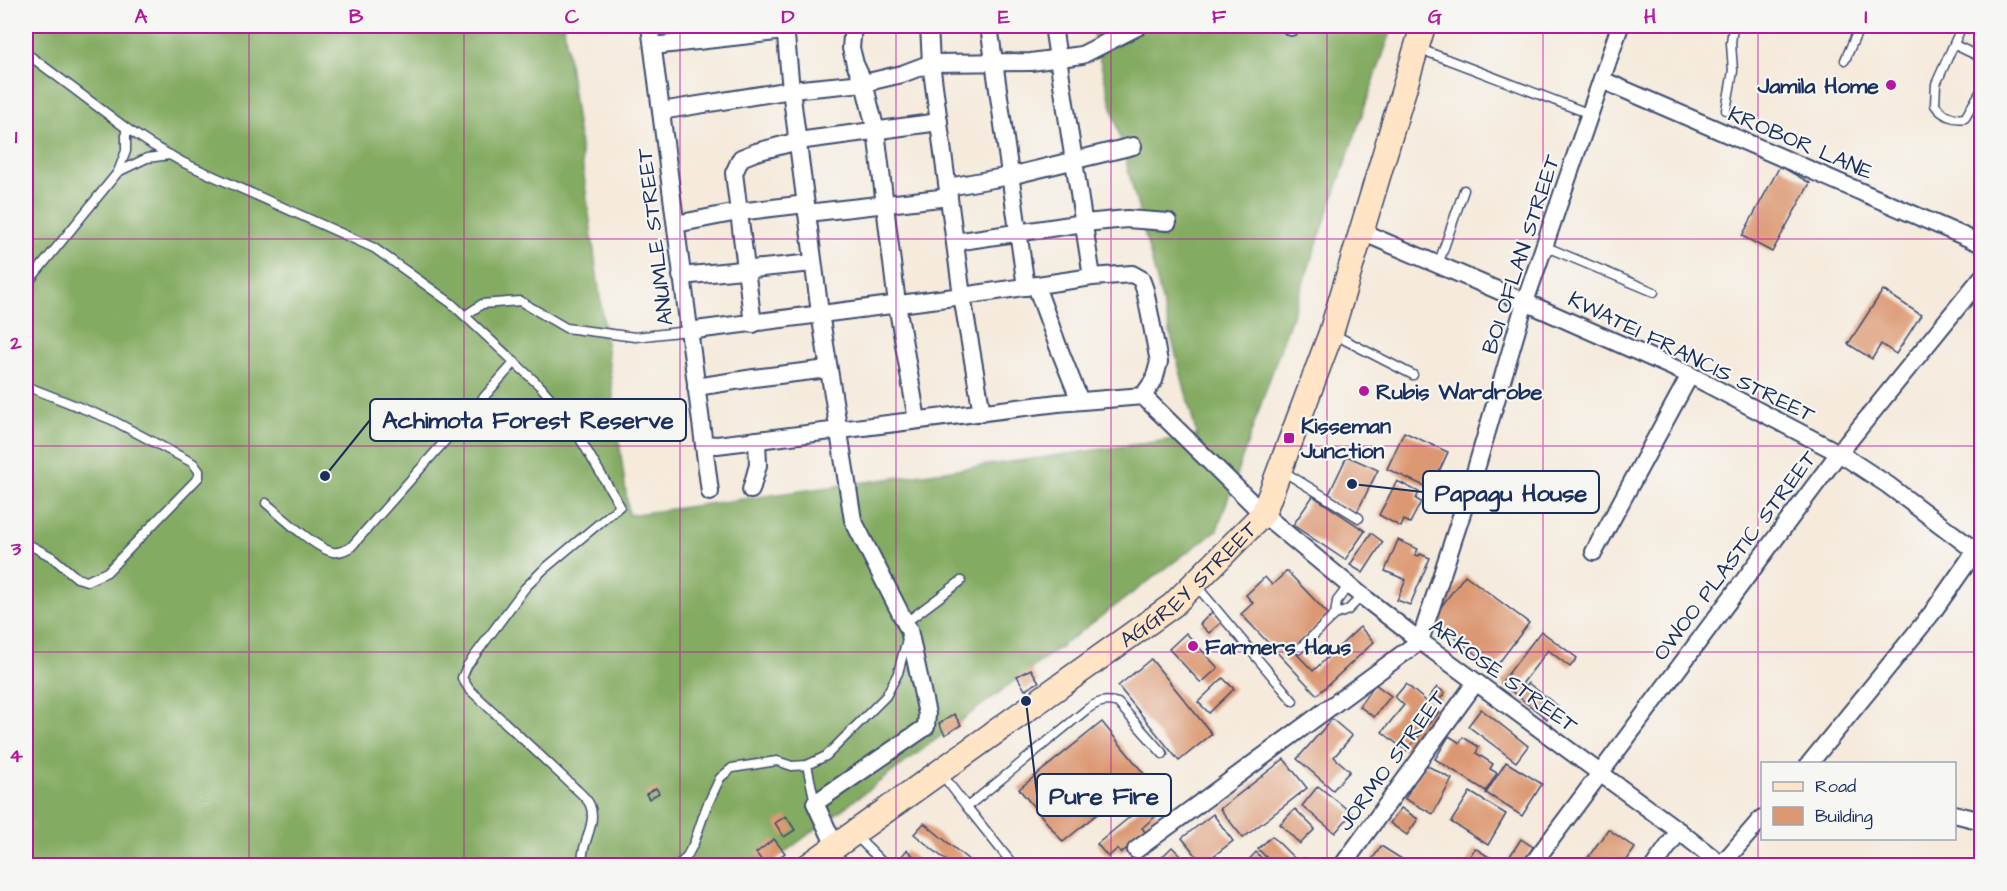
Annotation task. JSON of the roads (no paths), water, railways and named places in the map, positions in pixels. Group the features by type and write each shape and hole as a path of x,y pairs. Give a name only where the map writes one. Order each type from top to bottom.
{"main road":[{"name":"AGGREY STREET","path":"808,866 1173,605 1263,514 1332,333 1420,36"}],"street":[{"name":"ANUMLE STREET","path":"650,26 710,492"},
{"path":"852,26 851,48 855,64 864,83 876,131 897,304 917,420"},
{"path":"928,26 962,296 982,413"},
{"path":"989,26 1018,234 1031,286 1080,401"},
{"path":"1053,26 1092,277"},
{"path":"662,111 791,90 864,83 902,74 932,63 1030,62 1082,55 1139,26"},
{"name":"BOI OFLAN STREET","path":"1420,641 1472,486 1525,302 1620,26"},
{"path":"653,46 785,28 820,314 853,520 907,627 927,714 926,727 815,802 844,839"},
{"name":"KROBOR LANE","path":"1602,80 1982,244"},
{"path":"753,324 734,173 741,158 798,141 939,122"},
{"path":"676,224 738,212 886,204 949,192 1133,146"},
{"path":"955,242 1084,223 1127,219 1168,222"},
{"name":"KWATEI FRANCIS STREET","path":"1362,232 1690,375 1839,453 1979,550"},
{"path":"681,276 813,263"},
{"path":"688,331 1092,277 1132,274 1141,279 1159,362 1154,380 1143,396 1080,401 717,445 704,444"},
{"name":"OWOO PLASTIC STREET","path":"1533,865 1839,453 1982,277"},
{"path":"696,387 828,369"},
{"path":"1594,552 1690,375"},
{"name":"ARKOSE STREET","path":"1143,396 1263,514 1362,596 1722,865"},
{"path":"751,490 758,465 757,440"},
{"path":"1811,762 1932,613 1979,550"},
{"path":"1136,850 1420,641"},
{"name":"JORMO STREET","path":"1342,866 1476,682"},
{"path":"1956,814 1982,821"},
{"path":"1722,865 1761,819"},
{"path":"1654,866 1679,831"}],"lane":[{"path":"1726,110 1733,71 1731,43 1733,26"},
{"path":"1845,60 1860,26"},
{"path":"1962,26 1936,84 1935,105 1940,112 1957,119 1965,118 1982,89"},
{"path":"1420,36 1590,114"},
{"path":"1955,45 1982,58"},
{"path":"26,53 126,128 184,163 374,248 466,315 541,387 573,427 620,506 543,570 525,588 467,666 462,678 469,689 574,787 589,804 592,818 584,846 583,866"},
{"path":"26,285 118,171 126,151 126,128"},
{"path":"118,171 147,158 170,155"},
{"path":"1438,265 1464,190"},
{"path":"1544,246 1654,292"},
{"path":"466,315 482,304 520,301 566,328 635,336 688,331"},
{"path":"1332,333 1413,375"},
{"path":"266,503 320,546 332,552 343,551 351,547 515,362"},
{"path":"26,386 120,424 193,463 199,471 199,477 107,572 95,579 87,581 77,578 52,557 26,543"},
{"path":"1280,469 1359,518"},
{"path":"677,866 686,858 694,843 706,808 720,778 732,768 777,761 792,766 807,765 826,756 886,696 898,673 907,627 961,581"},
{"path":"1195,583 1293,701"},
{"path":"1335,615 1337,601 1349,585"},
{"path":"1299,649 1335,615 1348,610 1362,596"},
{"path":"967,807 1097,703 1109,701 1118,703 1162,754"},
{"path":"807,765 815,802"},
{"path":"939,771 1014,866"},
{"path":"844,839 886,866"}],"place":[{"name":"Jamila Home","path":"1891,85"},
{"name":"Rubis Wardrobe","path":"1364,391"},
{"name":"Kisseman Junction","path":"1289,438"},
{"name":"Achimota Forest Reserve","path":"325,476"},
{"name":"Papagu House","path":"1352,484"},
{"name":"Farmers Haus","path":"1193,646"},
{"name":"Pure Fire","path":"1026,701"}]}
